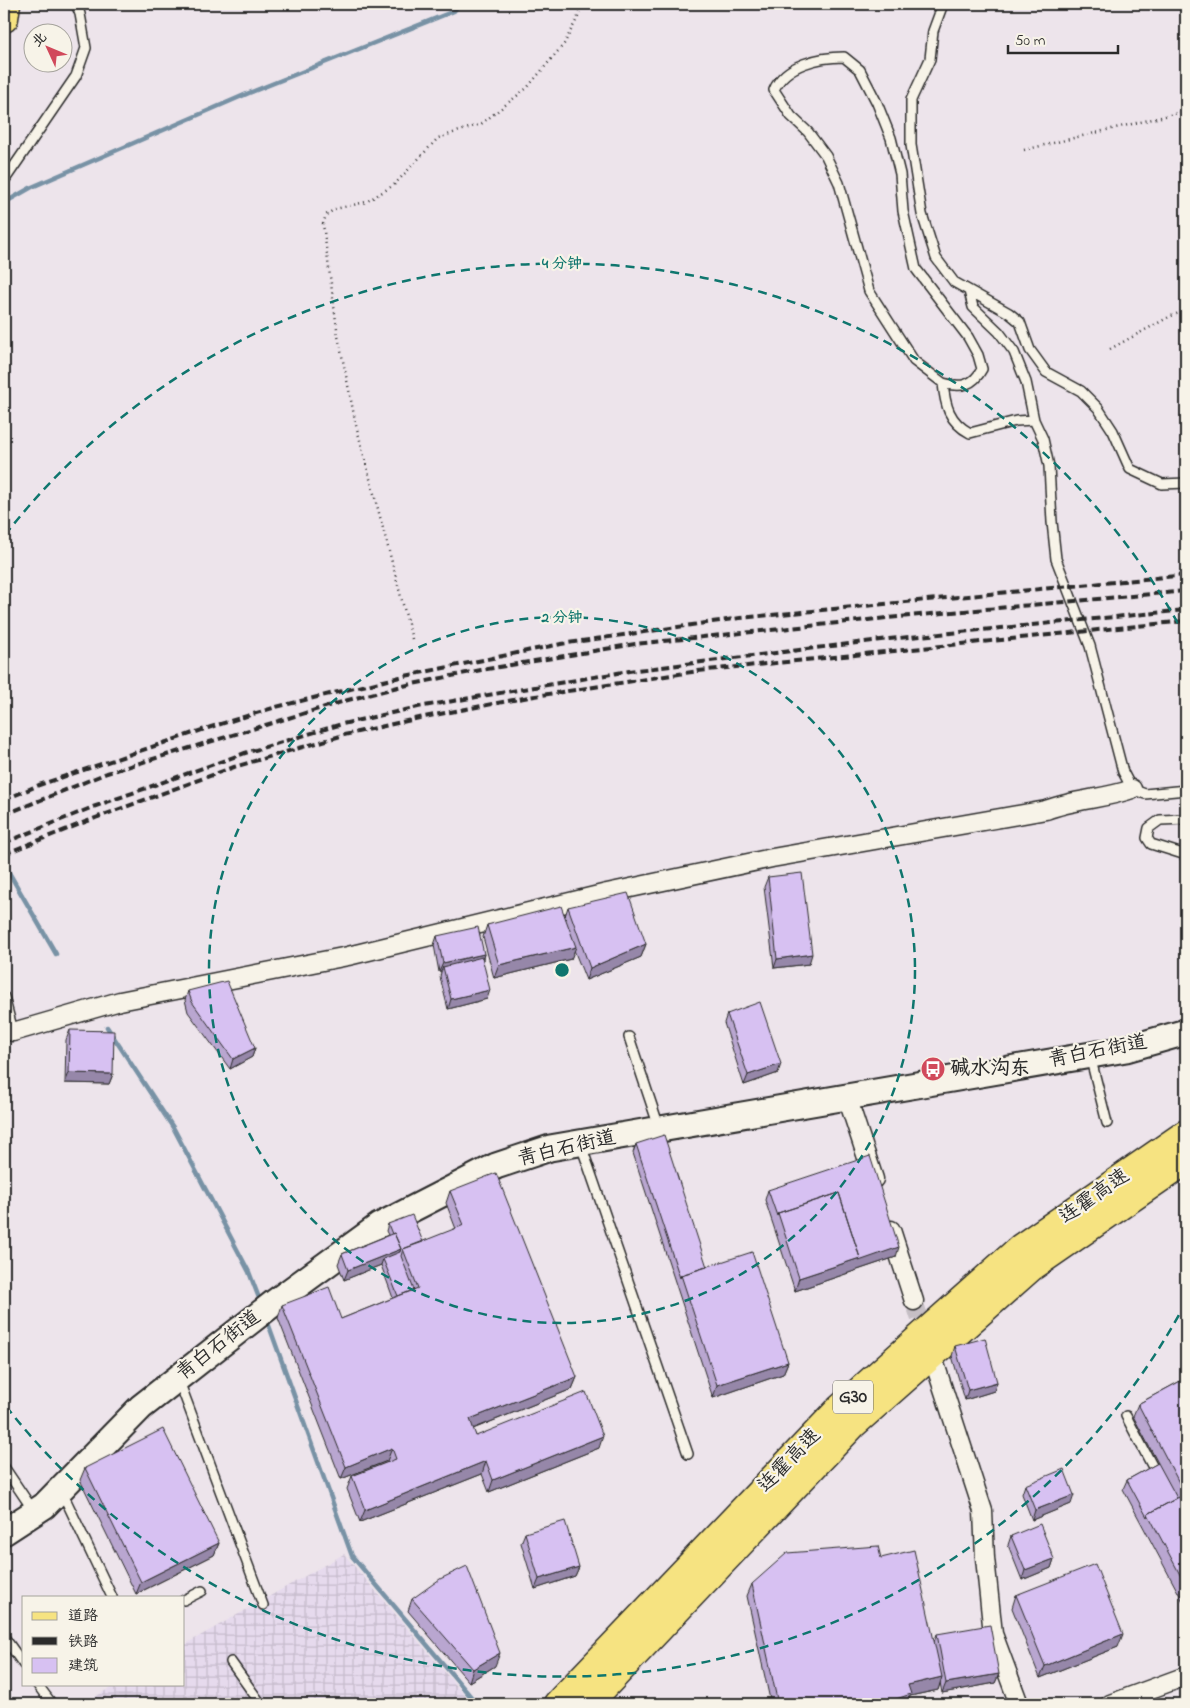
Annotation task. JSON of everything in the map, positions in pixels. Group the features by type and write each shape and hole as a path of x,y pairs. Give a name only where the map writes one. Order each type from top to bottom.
{"main road":[{"path":"4,18 6,4"},
{"name":"连霍高速","path":"558,1704 841,1408 1022,1248 1186,1134"},
{"name":"连霍高速","path":"588,1704 852,1425 1031,1267 1186,1160"}],"street":[{"path":"8,1031 120,1001 348,956 607,893 772,858 1046,810 1058,805 1132,789"},
{"name":"青白石街道","path":"4,1532 44,1506 142,1407 276,1302 379,1226 496,1166 550,1148 1090,1056 1126,1049 1186,1032"},
{"path":"847,1097 881,1199"},
{"path":"887,1217 914,1300"},
{"path":"935,1364 983,1511 985,1558 993,1634 1019,1704"},
{"path":"1110,1704 1186,1676"}],"lane":[{"path":"4,181 76,76 86,48 80,14 76,4"},
{"path":"943,4 933,31 930,59 911,100 911,145 922,214 936,258 954,282 1009,313 1020,322 1030,350 1046,372 1081,391 1098,408 1113,431 1130,469 1162,484 1186,483"},
{"path":"943,383 955,387 968,384 977,380 982,369 978,355 968,336 916,268 903,211 900,174 891,138 877,103 860,70 844,56 824,57 795,68 777,83 774,90 791,116 808,132 826,156 839,184 869,291 914,361 943,383 945,405 952,417 963,429 970,433 1016,421 1034,420"},
{"path":"968,291 973,307 999,332 1014,352 1026,382 1034,420 1043,439 1049,466 1056,559 1090,646 1123,772 1132,789 1145,794 1186,790"},
{"path":"1186,819 1160,820 1150,828 1147,838 1151,844 1186,854"},
{"path":"4,997 8,1031"},
{"path":"629,1037 660,1129"},
{"path":"1090,1056 1107,1123"},
{"path":"580,1143 688,1454"},
{"path":"178,1378 263,1605"},
{"path":"1126,1416 1163,1487"},
{"path":"4,1467 35,1512"},
{"path":"61,1489 112,1596"},
{"path":"185,1600 202,1591"},
{"path":"4,1637 22,1662"},
{"path":"232,1662 262,1704"},
{"path":"38,1686 52,1704"}],"path":[{"path":"412,639 356,425 338,336 323,224 326,215 335,209 366,202 394,185 438,138 481,124 527,88 564,44 578,17 581,4"},
{"path":"1024,150 1186,111"},
{"path":"1110,349 1169,317 1186,310"}],"shaded area":[{"path":"344,1554 472,1704 83,1704 114,1686 185,1686 185,1644"}],"building":[{"path":"802,873 812,954 777,959 768,877"},
{"path":"628,893 646,944 590,968 568,907"},
{"path":"561,906 576,947 499,965 487,925"},
{"path":"478,927 484,954 443,963 437,936"},
{"path":"482,957 490,990 451,999 443,967"},
{"path":"227,981 255,1048 233,1059 192,1002 188,991"},
{"path":"760,1002 781,1064 748,1075 727,1014"},
{"path":"70,1030 114,1031 113,1074 69,1073"},
{"path":"664,1135 707,1267 681,1275 680,1278 636,1144"},
{"path":"870,1156 899,1247 859,1261 860,1258 839,1193 778,1213 777,1216 768,1190"},
{"path":"496,1173 577,1377 470,1419 476,1436 586,1392 603,1436 493,1480 486,1461 365,1510 352,1476 396,1459 392,1448 346,1467 282,1305 329,1287 341,1319 418,1288 403,1249 464,1225 450,1191"},
{"path":"839,1193 860,1258 799,1278 778,1213"},
{"path":"412,1215 423,1242 403,1249 401,1256 414,1290 398,1296 383,1259 400,1252 401,1249 388,1224"},
{"path":"394,1233 401,1249 348,1270 342,1254"},
{"path":"752,1252 788,1362 717,1385 681,1275"},
{"path":"985,1338 997,1382 968,1390 955,1346"},
{"path":"1186,1378 1186,1496 1138,1404"},
{"path":"163,1429 219,1543 141,1582 85,1468"},
{"path":"1158,1463 1177,1498 1148,1514 1147,1517 1127,1480"},
{"path":"1064,1469 1074,1495 1035,1510 1025,1485"},
{"path":"1179,1497 1186,1511 1186,1586 1148,1514"},
{"path":"565,1521 579,1567 539,1579 525,1533"},
{"path":"1040,1524 1054,1559 1025,1570 1011,1536"},
{"path":"878,1546 881,1558 914,1550 942,1677 908,1685 911,1694 881,1704 778,1704 752,1584 787,1553"},
{"path":"1095,1564 1123,1634 1045,1666 1016,1595"},
{"path":"467,1566 500,1653 473,1669 412,1599 440,1579"},
{"path":"990,1625 999,1674 946,1683 937,1634"}],"waterway":[{"path":"4,203 32,187 249,93 454,11 459,4"},
{"path":"4,864 56,954"},
{"path":"107,1027 174,1129 249,1272 259,1298"},
{"path":"268,1323 352,1556 477,1704"}],"tunnel":[{"path":"914,1301 927,1340"}],"railway":[{"path":"4,800 39,785 276,707 400,677 561,644 740,618 1186,575"},
{"path":"4,815 107,773 348,700 398,687 481,670 635,644 887,618 1186,591"},
{"path":"4,843 93,807 245,753 342,724 418,707 629,671 889,639 1186,610"},
{"path":"4,854 234,767 344,735 424,717 529,697 698,671 1186,621"}],"place":[{"name":"碱水沟东","path":"933,1069"}]}
